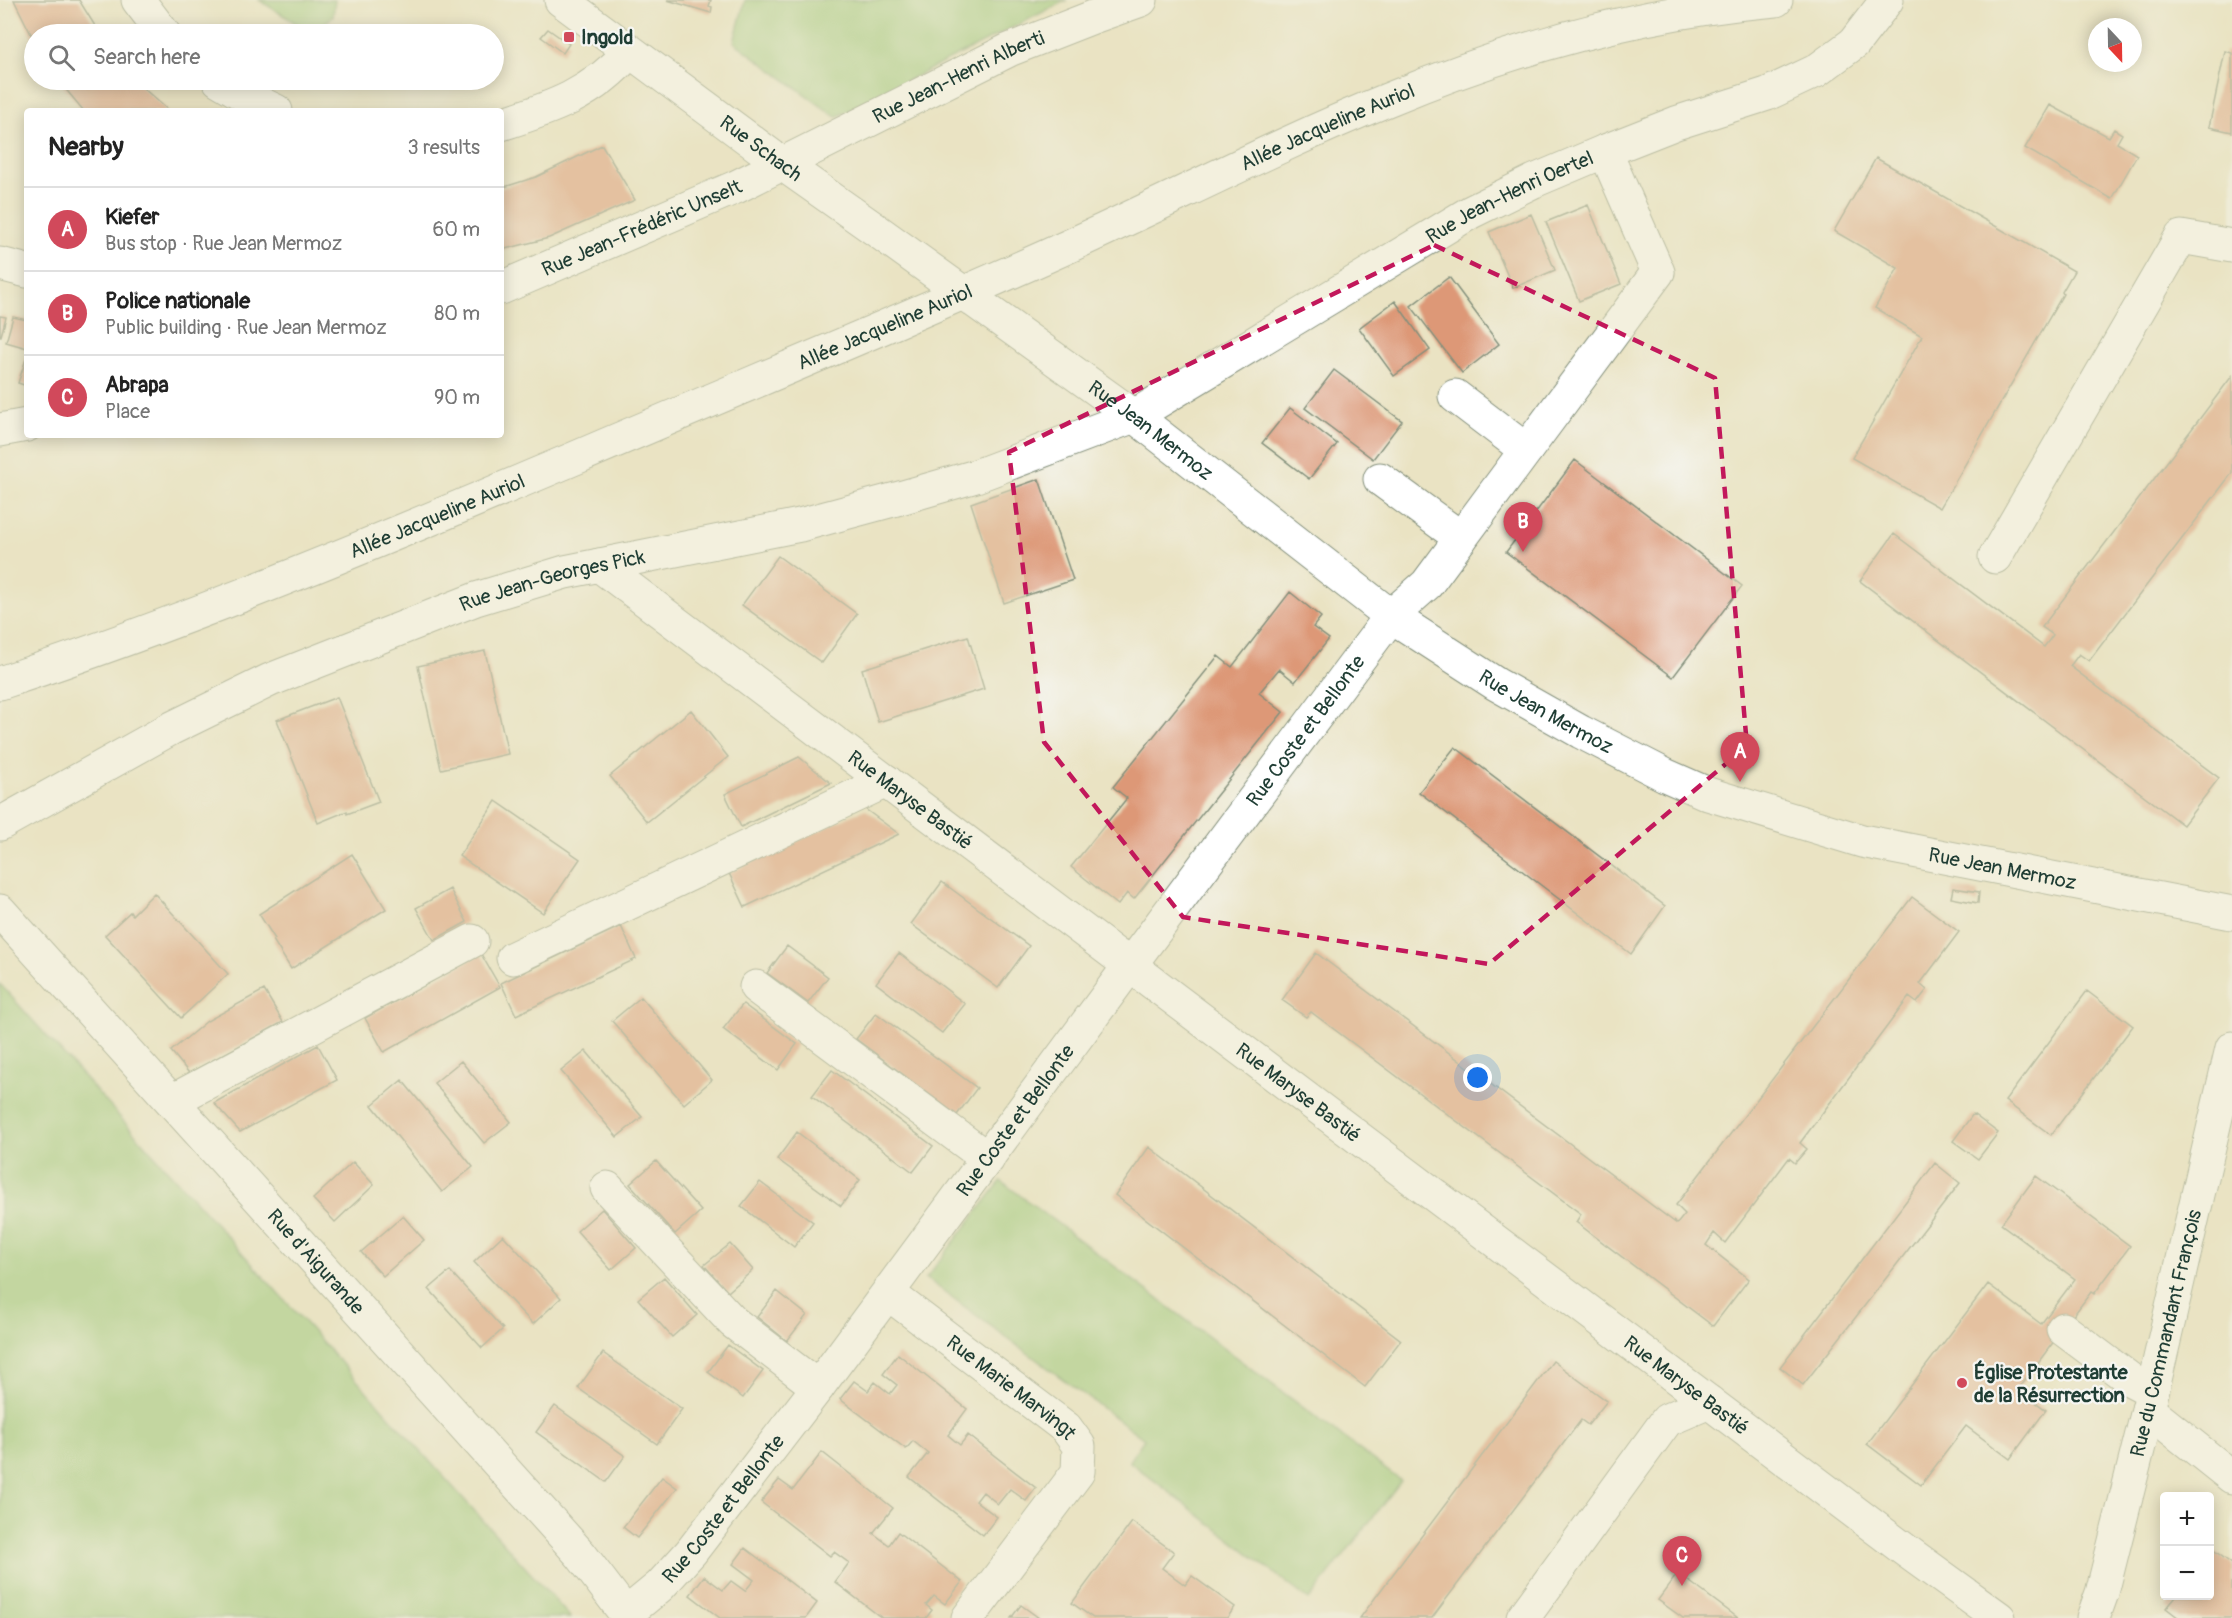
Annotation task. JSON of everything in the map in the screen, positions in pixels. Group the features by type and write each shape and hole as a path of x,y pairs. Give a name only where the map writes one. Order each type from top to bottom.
{"street":[{"path":"138,0 156,24"},
{"name":"Rue Schach","path":"561,0 781,164 963,293"},
{"name":"Rue Jean-Henri Alberti","path":"781,164 1009,50 1141,0"},
{"name":"Allée Jacqueline Auriol","path":"0,683 72,660 237,598 514,485 963,293 1377,104 1458,73 1545,44 1626,23 1692,11 1776,0"},
{"name":"Rue Jean-Henri Oertel","path":"1134,416 1471,212 1534,181 1605,151 1676,123 1767,94 1816,71 1854,43 1887,0"},
{"path":"504,123 544,111 585,90 613,71 629,52"},
{"path":"236,90 270,108"},
{"name":"Rue Coste et Bellonte","path":"628,1616 691,1552 818,1387 1391,616 1426,584 1658,272 1605,151"},
{"name":"Rue Jean-Frédéric Unselt","path":"504,287 725,192 781,164"},
{"path":"1995,557 2181,237 2232,246"},
{"path":"0,264 24,270"},
{"name":"Rue Jean Mermoz","path":"963,293 1134,416 1391,616 1496,684 1581,732 1665,775 1708,794 1862,841 2232,913"},
{"path":"1455,396 1526,450"},
{"name":"Rue Jean-Georges Pick","path":"0,824 170,729 270,680 476,599 520,584 599,564 800,525 900,498 976,476 1134,416"},
{"path":"0,430 24,426"},
{"path":"1380,478 1461,538"},
{"name":"Rue Maryse Bastié","path":"599,564 1709,1402 1999,1618"},
{"path":"513,958 886,781"},
{"name":"Rue d'Aigurande","path":"0,911 581,1555 628,1616"},
{"path":"172,1101 472,941"},
{"path":"756,987 988,1159"},
{"name":"Rue du Commandant François","path":"2093,1618 2102,1593 2150,1401 2232,1048"},
{"path":"607,1188 733,1322 818,1387"},
{"name":"Rue Marie Marvingt","path":"889,1294 1066,1428 1079,1446 1078,1472 968,1618"},
{"path":"2063,1329 2131,1380 2150,1401 2232,1478"},
{"path":"1523,1618 1667,1420 1709,1402"}],"highlighted area":[{"path":"1434,245 1715,378 1747,746 1489,964 1183,917 1044,742 1009,452"}],"green space":[{"path":"259,0 335,0 333,16 324,24 297,24"},
{"path":"745,0 1067,0 836,117 734,42"},
{"path":"0,984 571,1618 0,1618"},
{"path":"1001,1181 1401,1481 1309,1600 1129,1461 1144,1439 926,1278"}],"building":[{"path":"14,0 79,0 94,24 26,24"},
{"path":"667,0 711,0 709,6 712,7 711,13"},
{"path":"548,29 569,44 563,53 541,37"},
{"path":"2225,51 2232,53 2232,132 2209,127"},
{"path":"66,90 145,90 166,108 81,108"},
{"path":"2050,105 2109,137 2114,129 2122,134 2117,143 2137,155 2112,199 2025,148"},
{"path":"602,145 635,200 549,238 504,249 504,187 536,177"},
{"path":"1876,158 2074,271 1940,508 1852,458 1922,336 1875,308 1898,268 1834,231"},
{"path":"1588,205 1621,284 1579,301 1546,222"},
{"path":"1531,214 1555,270 1513,288 1489,232"},
{"path":"1449,277 1499,344 1462,373 1411,306"},
{"path":"1395,301 1430,350 1394,376 1359,328"},
{"path":"0,316 6,317 1,336 0,336"},
{"path":"13,317 24,319 24,347 6,342"},
{"path":"24,365 24,385 18,383"},
{"path":"1334,370 1402,421 1373,459 1305,408"},
{"path":"2232,376 2232,473 2089,661 2079,654 2070,666 2219,778 2183,825 1860,581 1894,534 2044,647 2053,635 2042,627"},
{"path":"1290,408 1337,444 1309,479 1262,443"},
{"path":"1575,460 1742,586 1673,677 1506,552"},
{"path":"1039,479 1073,580 1004,603 971,503"},
{"path":"778,556 857,614 822,663 742,605"},
{"path":"1290,592 1321,617 1313,627 1329,639 1295,682 1279,669 1259,693 1283,712 1134,899 1127,893 1118,905 1071,867 1127,798 1113,787 1218,656 1232,667"},
{"path":"968,636 984,689 878,722 862,669"},
{"path":"485,651 508,754 441,769 418,666"},
{"path":"337,697 379,802 347,814 347,811 318,823 277,720"},
{"path":"691,710 728,757 647,822 610,776"},
{"path":"1455,747 1665,906 1631,954 1419,792"},
{"path":"799,757 831,783 741,827 725,794"},
{"path":"496,801 580,859 543,913 459,856"},
{"path":"865,809 899,834 745,907 729,873"},
{"path":"352,854 386,909 291,969 259,914"},
{"path":"942,882 1029,946 998,988 911,924"},
{"path":"1953,888 1979,892 1978,903 1951,898"},
{"path":"450,889 467,922 434,940 416,908"},
{"path":"154,893 228,974 181,1018 105,935 130,912 132,915"},
{"path":"1912,897 1959,932 1920,984 1927,990 1917,1003 1909,997 1800,1143 1807,1149 1795,1163 1789,1158 1725,1243 1714,1233 1706,1245 1749,1279 1713,1326 1576,1222 1581,1214 1311,1012 1306,1017 1282,1000 1316,953 1677,1224 1685,1214 1676,1205"},
{"path":"621,926 636,959 516,1015 501,983"},
{"path":"787,946 828,977 808,1003 767,973"},
{"path":"899,953 965,1004 942,1033 876,983"},
{"path":"481,954 500,987 384,1052 365,1018"},
{"path":"264,990 283,1022 189,1073 171,1051 207,1021"},
{"path":"2087,991 2133,1026 2051,1135 2005,1101"},
{"path":"641,997 712,1080 684,1104 612,1021"},
{"path":"743,1004 797,1044 778,1070 723,1029"},
{"path":"876,1013 977,1088 957,1115 856,1039"},
{"path":"318,1045 337,1080 240,1132 214,1103"},
{"path":"586,1051 642,1117 617,1137 561,1071"},
{"path":"461,1061 511,1122 484,1143 434,1083"},
{"path":"832,1070 933,1146 913,1172 812,1096"},
{"path":"402,1080 473,1167 442,1192 372,1105"},
{"path":"1973,1114 1998,1133 1978,1159 1953,1141"},
{"path":"797,1132 860,1180 841,1206 777,1159"},
{"path":"1149,1147 1401,1340 1365,1387 1115,1195"},
{"path":"656,1161 701,1211 675,1234 630,1184"},
{"path":"353,1162 374,1185 335,1222 313,1199"},
{"path":"1935,1163 1960,1183 1803,1385 1780,1367"},
{"name":"Église Protestante de la Résurrection","path":"2036,1176 2130,1246 2094,1294 2091,1292 2018,1389 2046,1410 2010,1459 1966,1426 1921,1485 1867,1444 1988,1284 2041,1324 2075,1279 2001,1224"},
{"path":"760,1182 813,1222 794,1247 741,1206"},
{"path":"602,1209 636,1248 611,1270 577,1231"},
{"path":"403,1216 424,1240 383,1276 361,1252"},
{"path":"503,1235 561,1298 533,1324 474,1262"},
{"path":"730,1244 753,1270 728,1292 704,1265"},
{"path":"450,1271 503,1329 482,1348 429,1289"},
{"path":"664,1277 697,1315 672,1337 638,1299"},
{"path":"777,1291 807,1315 787,1341 757,1317"},
{"path":"728,1345 763,1371 743,1398 708,1372"},
{"path":"603,1353 682,1409 657,1444 578,1388"},
{"path":"898,1354 967,1409 948,1435 960,1445 968,1435 1036,1488 1026,1501 1010,1489 998,1504 983,1492 976,1501 997,1517 983,1535 909,1477 928,1453 913,1441 906,1449 840,1399 854,1381 868,1391 875,1382 890,1394 897,1385 883,1374"},
{"path":"1553,1361 1607,1401 1588,1425 1581,1420 1432,1618 1360,1618"},
{"path":"555,1406 625,1456 606,1482 536,1432"},
{"path":"822,1452 893,1508 873,1533 889,1545 898,1532 962,1582 945,1604 934,1596 926,1605 932,1610 926,1618 882,1618 835,1582 849,1563 834,1552 830,1556 761,1502 779,1480 793,1490"},
{"path":"662,1477 677,1488 637,1538 623,1527"},
{"path":"1132,1522 1174,1552 1162,1568 1185,1585 1192,1576 1235,1607 1227,1618 1093,1618 1072,1603"},
{"path":"745,1548 817,1603 806,1618 720,1618 690,1595 704,1576 723,1590 731,1581 745,1591 754,1580 733,1564"},
{"path":"2214,1550 2232,1564 2232,1618 2179,1618 2166,1608 2173,1600 2214,1600"},
{"path":"1678,1573 1738,1618 1683,1618 1658,1600"},
{"path":"1021,1605 1039,1618 1011,1618"}],"place":[{"name":"Ingold","path":"569,37"},
{"name":"Police nationale","path":"1523,552"},
{"name":"Kiefer","path":"1740,782"},
{"name":"Église Protestante de la Résurrection","path":"1962,1383"},
{"name":"Abrapa","path":"1682,1586"}]}
